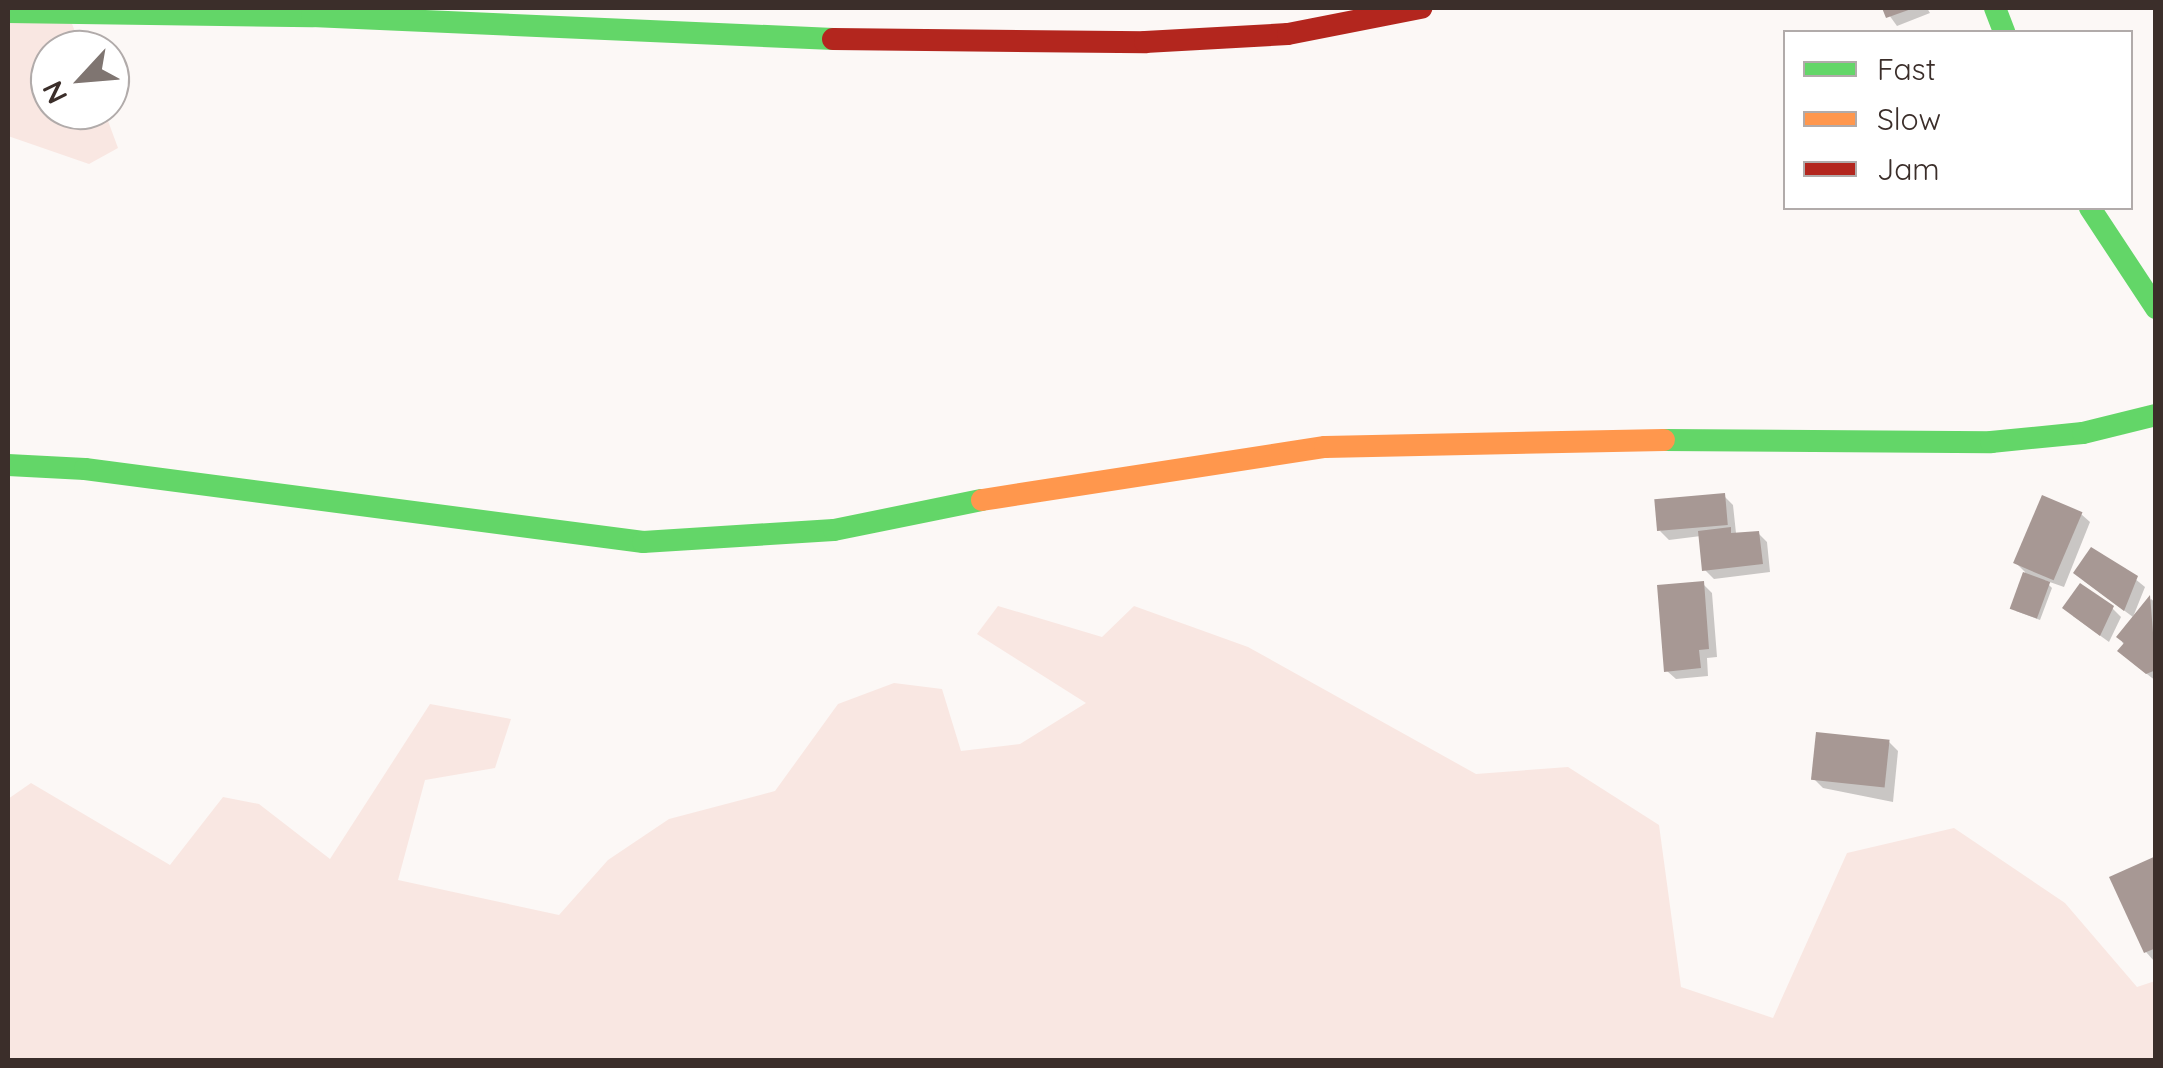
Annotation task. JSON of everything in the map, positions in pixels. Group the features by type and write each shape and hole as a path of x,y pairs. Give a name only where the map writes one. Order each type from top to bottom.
{"street":[{"path":"8,12 312,16 690,37 1145,42 1288,34 1422,8"},
{"path":"2091,210 2156,308"},
{"path":"8,465 101,470 643,542 834,530 1326,447 1548,439 1990,442 2083,433 2156,415"}],"shaded area":[{"path":"8,8 66,8 74,30 30,30 30,130 111,130 118,148 89,164 8,136"},
{"path":"998,606 1102,637 1134,606 1248,647 1476,774 1568,767 1659,825 1681,987 1773,1018 1847,853 1954,828 2065,903 2137,987 2155,981 2155,1060 8,1060 8,799 31,783 170,865 223,797 259,804 330,859 430,704 511,719 495,768 425,780 398,880 559,915 608,860 669,819 775,791 838,704 894,683 942,689 961,751 1020,744 1086,703 977,634"}],"building":[{"path":"1882,8 1914,8 1886,18"},
{"path":"1725,493 1728,525 1657,531 1654,499"},
{"path":"2042,495 2083,512 2054,580 2013,563"},
{"path":"1731,527 1731,533 1759,531 1763,564 1702,571 1698,531"},
{"path":"2091,547 2138,576 2124,611 2073,573"},
{"path":"2023,572 2050,582 2037,619 2010,609"},
{"path":"1704,581 1709,649 1699,650 1701,668 1664,672 1657,585"},
{"path":"2080,583 2114,606 2100,636 2062,608"},
{"path":"2150,595 2156,670 2146,674 2117,651 2124,643 2116,637"},
{"path":"1816,732 1890,740 1885,787 1811,780"},
{"path":"2156,856 2156,948 2144,953 2109,877"}],"traffic: fast":[{"path":"1995,8 2003,30"},
{"path":"8,12 312,16 833,39"},
{"path":"2091,210 2156,308"},
{"path":"1664,440 1991,442 2083,433 2156,415"},
{"path":"8,465 85,469 643,542 834,530 982,500"}],"traffic: slow":[{"path":"982,500 1325,447 1664,440"}],"traffic: jam":[{"path":"833,39 1145,42 1288,34 1421,8"}]}
